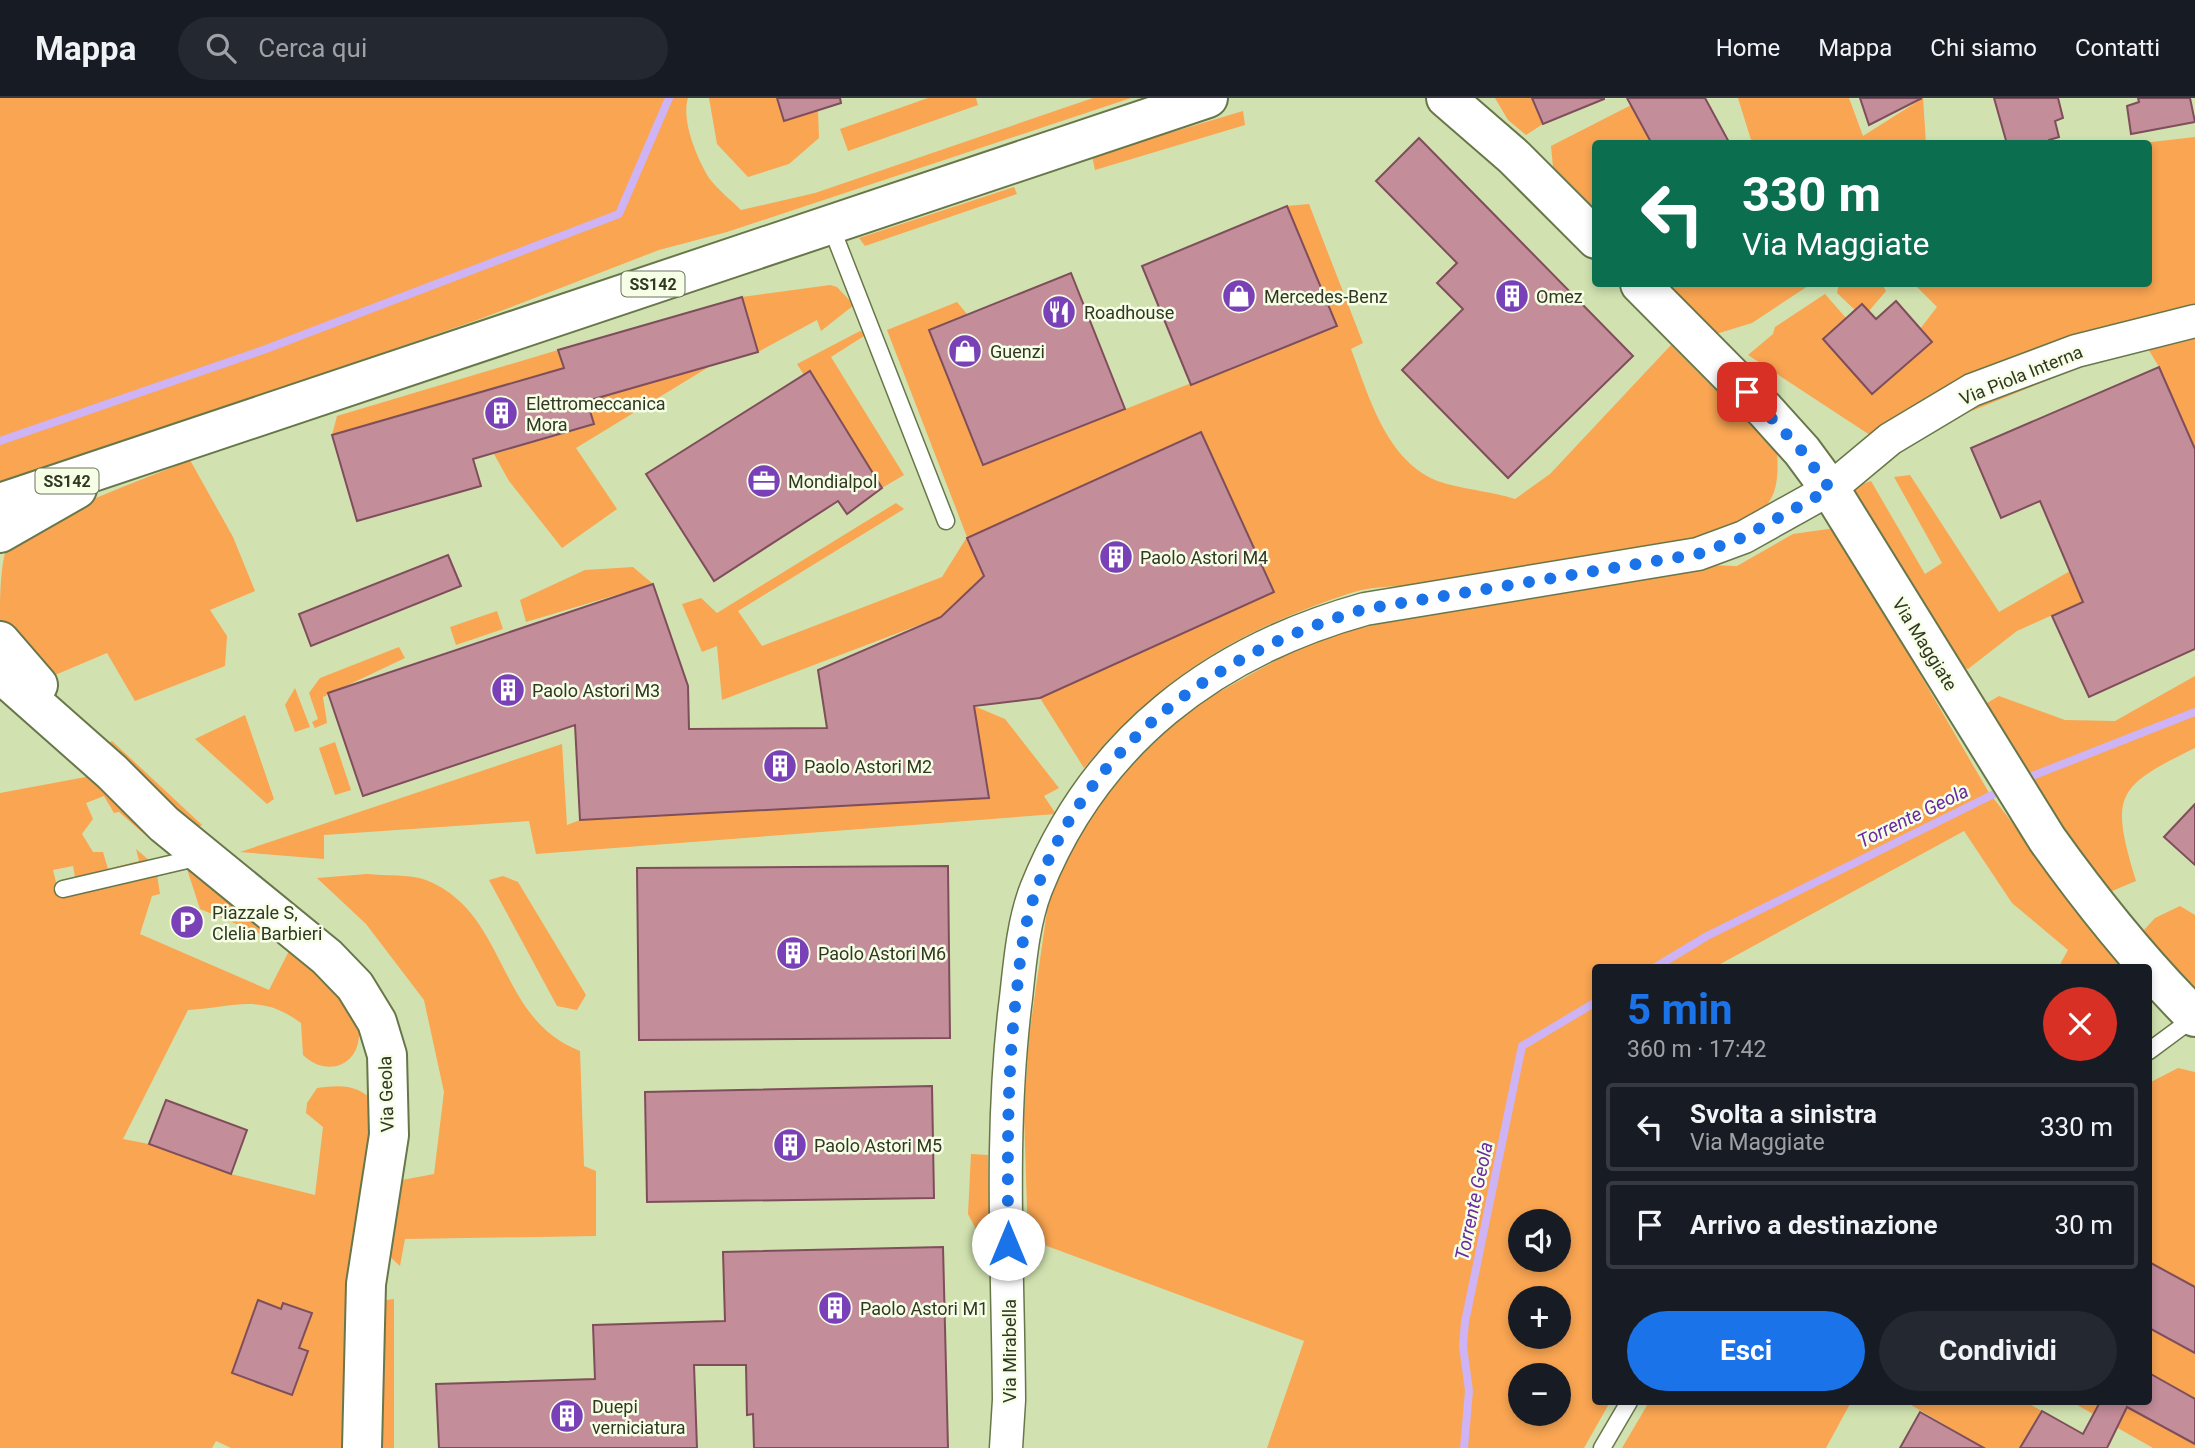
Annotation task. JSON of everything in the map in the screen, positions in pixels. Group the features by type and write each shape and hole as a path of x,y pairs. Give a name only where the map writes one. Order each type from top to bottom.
{"street":[{"name":"SS142","path":"0,503 1209,98"},
{"path":"1446,98 1514,157 1592,235"},
{"path":"1476,98 1514,157"},
{"name":"Via Maggiate","path":"1643,287 1802,451 1830,489 2013,785 2085,892 2148,964"},
{"name":"Via Piola Interna","path":"1830,489 1890,439 1972,390 2076,351 2195,321"},
{"path":"0,533 134,459"},
{"name":"Via Mirabella","path":"1006,1448 1009,1400 1009,1056 1022,946 1036,891 1059,843 1088,790 1124,747 1164,709 1202,680 1278,639 1322,621 1365,609 1698,554 1744,537 1830,489"},
{"name":"Via Geola","path":"0,641 112,772"},
{"name":"Via Geola","path":"0,673 112,772 164,824 327,957 355,986 377,1022 387,1055 389,1135 366,1283 362,1448"},
{"name":"Via Maggiate","path":"2152,968 2195,1017"}],"lane":[{"path":"830,224 946,521"},
{"path":"62,889 204,856"},
{"path":"2152,1049 2195,1017"},
{"path":"1602,1448 1627,1405"}],"shaded area":[{"path":"0,98 688,98 688,128 700,160 712,182 741,210 815,193 1093,98 1131,98 727,232 659,250 480,319 0,487"},
{"path":"709,98 777,98 784,121 818,110 819,138 789,164 748,177 717,144"},
{"path":"928,98 976,98 978,105 848,151 840,129"},
{"path":"1495,98 1531,98 1543,124 1526,135 1508,120"},
{"path":"1645,98 1652,140 1592,140 1592,210 1553,167 1551,146"},
{"path":"1738,98 1849,98 1863,136 1923,98 1926,140 1751,140"},
{"path":"1243,111 1245,125 1095,170 1092,156"},
{"path":"2195,137 2195,312 1876,439 1748,355 1773,334 1775,327 1825,294 1846,318 1823,339 1872,394 1931,342 1920,329 1937,307 1917,287 2152,287 2152,142"},
{"path":"1014,187 1017,194 865,246 859,238"},
{"path":"1309,204 1363,343 1351,349 1374,409 1396,447 1410,463 1427,476 1447,484 1515,499 1550,474 1671,345 1777,451 1777,480 1770,500 1750,518 1727,529 1666,545 1444,582 1363,590 1312,607 1274,622 1205,659 1143,707 1084,768 1040,698 969,606 722,700 717,646 702,652 682,604 701,598 717,613 896,503 904,509 738,611 762,646 942,577 967,537 887,330 957,302 967,314 929,330 984,465 1336,326 1287,206"},
{"path":"830,285 837,287 854,305 821,331 817,320 758,352 742,297"},
{"path":"1665,287 1806,287 1752,323 1716,334"},
{"path":"1838,287 1884,287 1886,291 1869,311 1862,304 1855,310 1837,293"},
{"path":"2195,330 2195,449 2159,367 2147,347 2080,367 1974,410 1947,417 1973,397"},
{"path":"860,331 865,333 864,336 831,357 904,475 882,488 810,371 804,375 797,364"},
{"path":"558,350 564,368 332,435 337,416"},
{"path":"712,365 576,448 617,509 562,548 509,481 494,454 594,425 587,401"},
{"path":"190,460 233,537 255,591 210,610 227,636 225,666 135,701 107,653 48,678 0,623 2,571 8,543 37,524 63,512"},
{"path":"1910,475 1999,612 2070,571 2195,551 2017,631 1968,669 1953,665 1849,494 1856,486 1871,481 1925,574 1942,563 1894,477"},
{"path":"1835,528 1988,791 2120,964 2060,964 2068,950 2012,903 1964,831 1720,964 1592,964 1592,1405 1608,1405 1584,1448 1267,1448 1304,1341 1028,1239 1024,1114 1029,1036 1048,904 1066,853 1094,806 1129,764 1166,729 1210,697 1282,657 1339,633 1643,563 1737,566 1793,534"},
{"path":"633,567 653,584 526,622 520,600 585,570"},
{"path":"497,611 503,629 456,645 450,627"},
{"path":"399,647 405,658 323,697 327,723 315,728 312,722 318,719 309,693 320,678"},
{"path":"2195,676 2195,748 2148,773 2134,785 2126,797 2122,811 2123,829 2136,881 2105,894 1982,706 1999,696 2065,720 2115,721"},
{"path":"295,688 310,727 295,732 285,705"},
{"path":"974,706 1005,719 1059,788 1044,796 1056,814 536,854 529,821 324,835 324,859 240,852 562,744 567,825 580,820 989,798"},
{"path":"245,715 274,799 267,804 195,739"},
{"path":"112,741 202,825 187,834 105,746"},
{"path":"335,742 351,790 335,795 319,748"},
{"path":"91,776 162,844 158,846 119,812 114,813 104,796 86,803 93,819 82,834 93,852 103,852 108,869 75,877 73,866 53,870 60,898 157,874 160,894 152,896 140,934 269,990 289,951 273,939 200,909 187,869 200,869 350,1003 359,1030 358,1042 348,1060 332,1067 312,1062 303,1055 301,1023 286,1013 246,1004 188,1010 123,1139 149,1144 231,1174 315,1195 323,1127 306,1113 307,1103 317,1088 349,1087 363,1093 376,1104 348,1448 231,1448 216,1441 212,1448 0,1448 0,793"},
{"path":"136,849 151,862 110,873 108,869 139,861"},
{"path":"367,874 419,878 453,895 473,916 489,940 532,1015 553,1036 580,1051 584,1166 596,1171 596,1236 405,1239 400,1266 388,1255 402,1180 434,1174 444,1092 424,1000 366,924 317,878"},
{"path":"503,876 518,882 586,995 577,1010 557,1006 489,880"},
{"path":"2180,906 2195,915 2195,990 2149,940 2144,930 2155,918"},
{"path":"2178,1068 2195,1072 2195,1448 2153,1448 2077,1405 2152,1405 2152,1081"},
{"path":"971,1154 988,1155 990,1256 968,1214"},
{"path":"394,1299 394,1448 373,1448 379,1301"},
{"path":"1647,1405 1849,1405 1826,1448 1622,1448"},
{"path":"1911,1405 2031,1405 2042,1411 2020,1448 1984,1448"}],"building":[{"path":"777,98 840,98 841,103 784,121"},
{"path":"1532,98 1604,98 1604,99 1543,124"},
{"path":"1627,98 1705,98 1728,140 1650,140"},
{"path":"1860,98 1922,98 1869,125"},
{"path":"1994,98 2058,98 2063,118 2055,121 2059,137 2049,140 2006,140"},
{"path":"2138,98 2190,98 2195,122 2131,134 2127,106 2139,102"},
{"name":"Omez","path":"1419,138 1633,356 1508,478 1402,370 1463,309 1437,283 1457,263 1376,181"},
{"name":"Mercedes-Benz","path":"1287,206 1337,326 1191,385 1142,266"},
{"path":"1071,273 1125,409 983,465 929,330"},
{"name":"Elettromeccanica Mora","path":"742,297 758,352 587,401 594,424 473,459 481,486 357,521 332,435 564,368 558,350"},
{"path":"1896,301 1932,342 1872,394 1823,339 1862,304 1876,319"},
{"path":"2159,367 2195,449 2195,649 2089,697 2052,616 2083,602 2040,501 2001,518 1971,448"},
{"name":"Mondialpol","path":"810,371 882,488 847,514 838,501 714,581 646,474"},
{"path":"1201,432 1274,592 1040,698 974,706 989,798 580,820 575,725 363,796 328,693 653,584 688,686 689,729 827,728 818,670 941,617 984,576 967,538"},
{"path":"448,555 461,586 311,646 299,614"},
{"path":"2195,804 2195,865 2164,837"},
{"name":"Paolo Astori M6","path":"948,866 950,1038 639,1040 637,868"},
{"name":"Paolo Astori M5","path":"932,1086 934,1198 647,1202 645,1092"},
{"path":"166,1100 247,1130 231,1174 149,1144"},
{"path":"943,1247 948,1448 754,1448 753,1414 747,1415 746,1365 694,1365 697,1448 439,1448 436,1384 595,1379 593,1325 725,1321 723,1252"},
{"path":"2152,1264 2195,1287 2195,1353 2152,1330"},
{"path":"258,1300 281,1309 283,1303 312,1313 299,1348 308,1351 292,1395 232,1373"},
{"path":"2152,1375 2195,1399 2195,1444 2127,1407 2107,1448 2020,1448 2042,1411 2083,1434 2098,1405 2152,1405"},
{"path":"1920,1412 1984,1448 1900,1448"}],"waterway":[{"path":"0,441 266,349 619,214 669,98"},
{"name":"Torrente Geola","path":"2022,780 2195,712"},
{"name":"Torrente Geola","path":"1661,964 1707,936 2004,789"},
{"name":"Torrente Geola","path":"1464,1448 1469,1391 1463,1346 1465,1322 1522,1046 1592,1004"}],"place":[{"name":"Mercedes-Benz","path":"1239,296"},
{"name":"Omez","path":"1512,296"},
{"name":"Roadhouse","path":"1059,312"},
{"name":"Guenzi","path":"965,351"},
{"name":"Elettromeccanica Mora","path":"501,413"},
{"name":"Mondialpol","path":"764,481"},
{"name":"Paolo Astori M4","path":"1116,557"},
{"name":"Paolo Astori M3","path":"508,690"},
{"name":"Paolo Astori M2","path":"780,766"},
{"name":"Piazzale S, Clelia Barbieri","path":"187,922"},
{"name":"Paolo Astori M6","path":"793,953"},
{"name":"Paolo Astori M5","path":"790,1145"},
{"name":"Paolo Astori M1","path":"835,1308"},
{"name":"Duepi verniciatura","path":"567,1416"}],"route":[{"path":"1008,1244 1009,1056 1022,946 1036,891 1059,843 1088,790 1124,747 1164,709 1202,680 1278,639 1322,621 1365,609 1698,554 1744,537 1830,489 1802,451 1747,392"}]}
